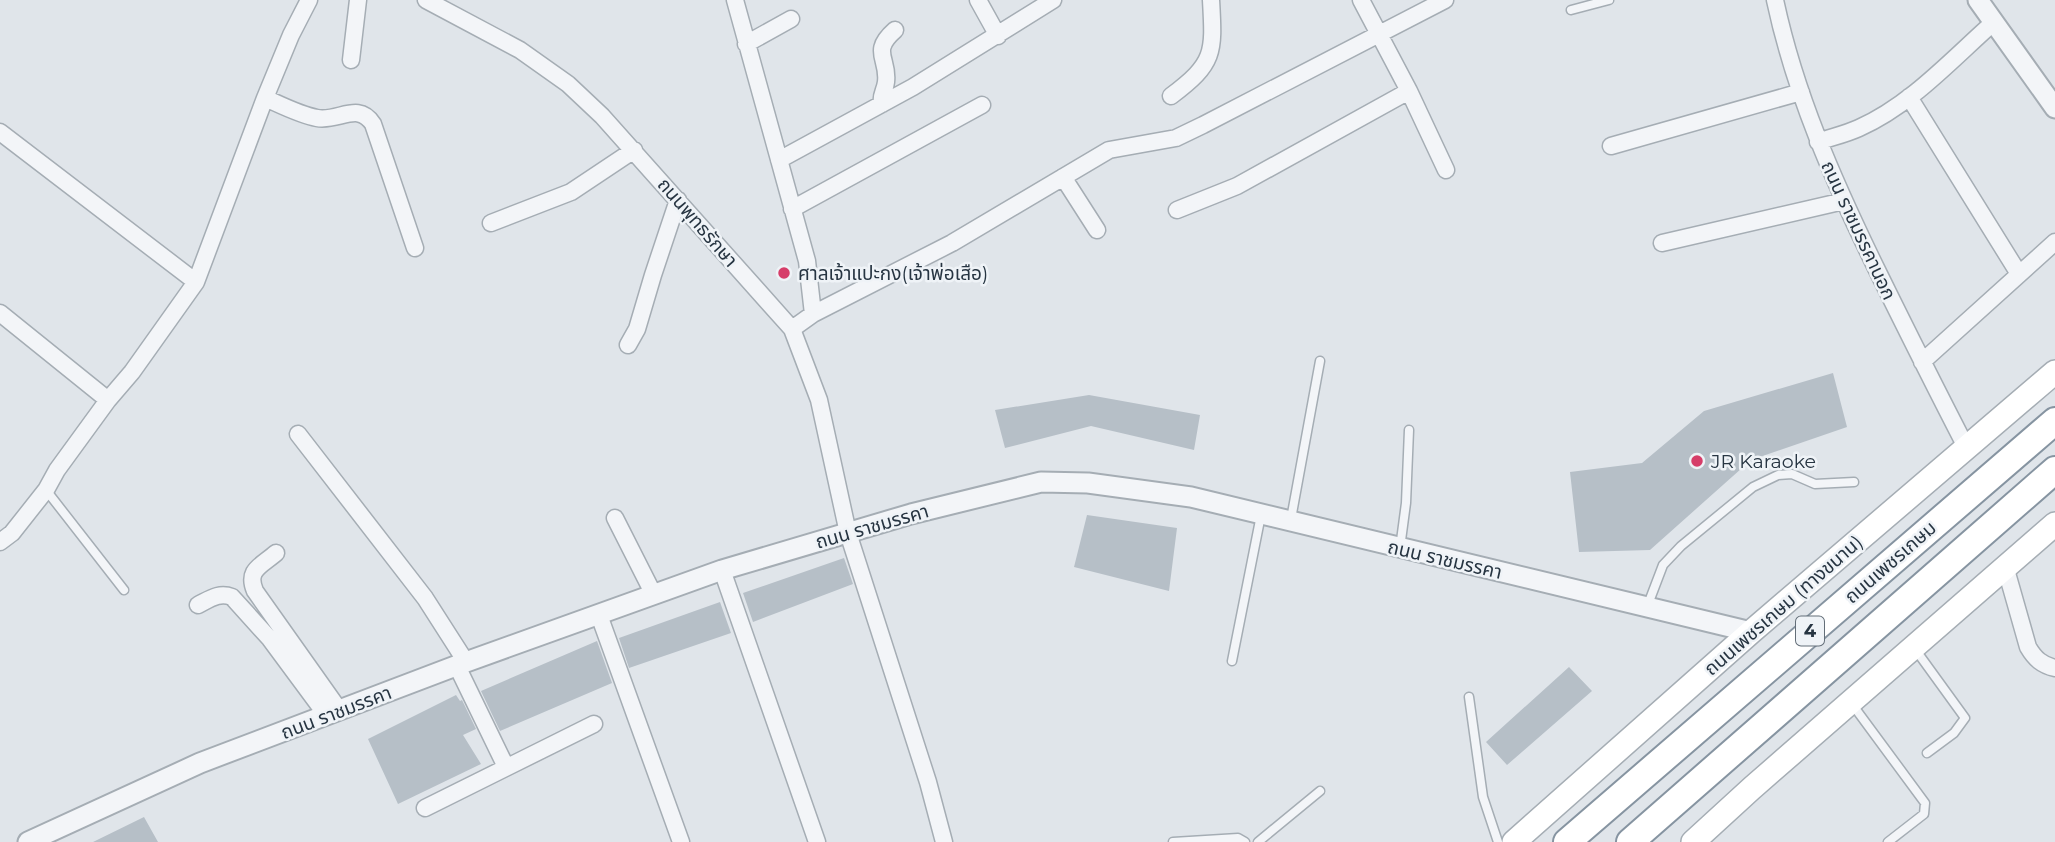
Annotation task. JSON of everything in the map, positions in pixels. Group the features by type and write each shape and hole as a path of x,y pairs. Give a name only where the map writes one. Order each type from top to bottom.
{"highway":[{"name":"ถนนเพชรเกษม","path":"1567,842 2055,421"},
{"name":"ถนนเพชรเกษม","path":"1630,842 2055,470"}],"main road":[{"name":"ถนนเพชรเกษม (ทางขนาน)","path":"1514,842 1751,632 2055,372"},
{"path":"1693,842 2055,524"}],"street":[{"path":"0,542 12,533 46,490 57,470 196,282 290,34 309,0"},
{"path":"351,60 358,0"},
{"name":"ถนนพุทธรักษา","path":"426,0 520,50 568,84 634,150 792,329 820,400 848,533 928,782 944,842"},
{"path":"736,0 807,261 813,314"},
{"path":"978,0 998,36"},
{"path":"779,160 882,104 998,36 1053,0"},
{"path":"1171,96 1204,68 1213,32 1211,0"},
{"path":"1361,0 1380,33 1446,170"},
{"path":"792,329 813,314 952,243 1109,150 1176,138 1445,0"},
{"name":"ถนน ราชมรรคานอก","path":"1775,0 1801,92 1818,142 1843,201 1967,449"},
{"path":"1978,0 2055,108"},
{"path":"746,44 792,19"},
{"path":"1818,142 1859,128 1909,97 1994,22"},
{"path":"882,104 886,79 881,50 886,38 895,30"},
{"path":"1177,210 1225,192 1409,91"},
{"path":"1611,146 1801,92"},
{"path":"1909,97 2019,274"},
{"path":"265,98 319,118 360,112 368,116 415,248"},
{"path":"792,209 982,105"},
{"path":"0,132 196,282"},
{"path":"491,223 571,192 634,150"},
{"path":"1063,177 1097,230"},
{"path":"628,345 637,329 678,200"},
{"path":"1662,243 1843,201"},
{"path":"1922,362 2055,242"},
{"path":"0,313 108,400"},
{"path":"298,434 425,598 461,664 506,767"},
{"name":"ถนน ราชมรรคา","path":"37,840 200,763 461,664 722,570 959,501 1041,482 1088,483 1191,497 1751,632"},
{"path":"615,518 654,595"},
{"path":"276,552 251,576 255,591 334,714"},
{"path":"2005,566 2028,648 2035,658 2046,666 2055,668"},
{"path":"722,570 817,842"},
{"path":"198,605 218,595 232,597 334,714"},
{"path":"599,615 681,842"},
{"path":"425,808 594,724"}],"lane":[{"path":"1571,10 1609,0"},
{"path":"1290,522 1320,361"},
{"path":"1400,548 1406,503 1409,430"},
{"path":"1647,607 1663,565 1681,546 1753,487 1778,475 1793,474 1815,484 1854,482"},
{"path":"46,490 124,590"},
{"path":"1231,661 1261,515"},
{"path":"1913,647 1965,719 1954,733 1927,754"},
{"path":"1469,697 1483,797 1498,842"},
{"path":"1850,702 1925,803 1924,814 1888,842"},
{"path":"1258,842 1320,791"},
{"path":"1173,842 1238,838 1245,842"}],"building":[{"name":"JR Karaoke","path":"1833,373 1847,427 1751,460 1650,550 1579,552 1570,472 1642,463 1704,411"},
{"path":"1089,395 1200,415 1194,450 1091,426 1005,448 995,410"},
{"path":"1087,515 1177,528 1169,591 1074,567"},
{"path":"844,558 853,584 753,622 743,593"},
{"path":"720,602 731,633 629,668 619,638"},
{"path":"597,641 612,683 500,731 481,691"},
{"path":"1569,667 1592,691 1507,765 1486,742"},
{"path":"456,695 462,700 476,729 463,735 481,764 398,804 368,739"},
{"path":"144,817 158,842 93,842"}],"place":[{"name":"ศาลเจ้าแปะกง(เจ้าพ่อเสือ)","path":"784,273"},
{"name":"JR Karaoke","path":"1697,461"}]}
